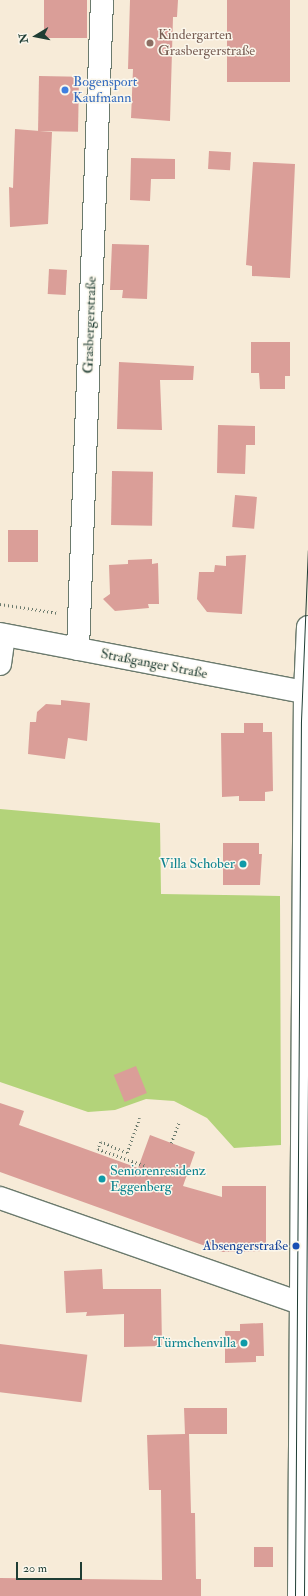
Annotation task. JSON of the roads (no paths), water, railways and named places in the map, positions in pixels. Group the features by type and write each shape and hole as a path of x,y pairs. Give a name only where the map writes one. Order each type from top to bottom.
{"street":[{"name":"Grasbergerstraße","path":"78,649 102,0"},
{"path":"299,1596 304,1304 308,627"},
{"name":"Straßganger Straße","path":"2,635 307,693"},
{"path":"0,664 2,635"},
{"path":"0,1198 304,1304"}],"tram line":[{"path":"295,1596 301,721 308,550"},
{"path":"304,1596 308,1074"}],"place":[{"name":"Kindergarten Grasbergerstraße","path":"150,43"},
{"name":"Bogensport Kaufmann","path":"65,90"},
{"name":"Villa Schober","path":"243,864"},
{"name":"Seniorenresidenz Eggenberg","path":"102,1179"},
{"name":"Absengerstraße","path":"296,1246"},
{"name":"Türmchenvilla","path":"244,1343"}]}
